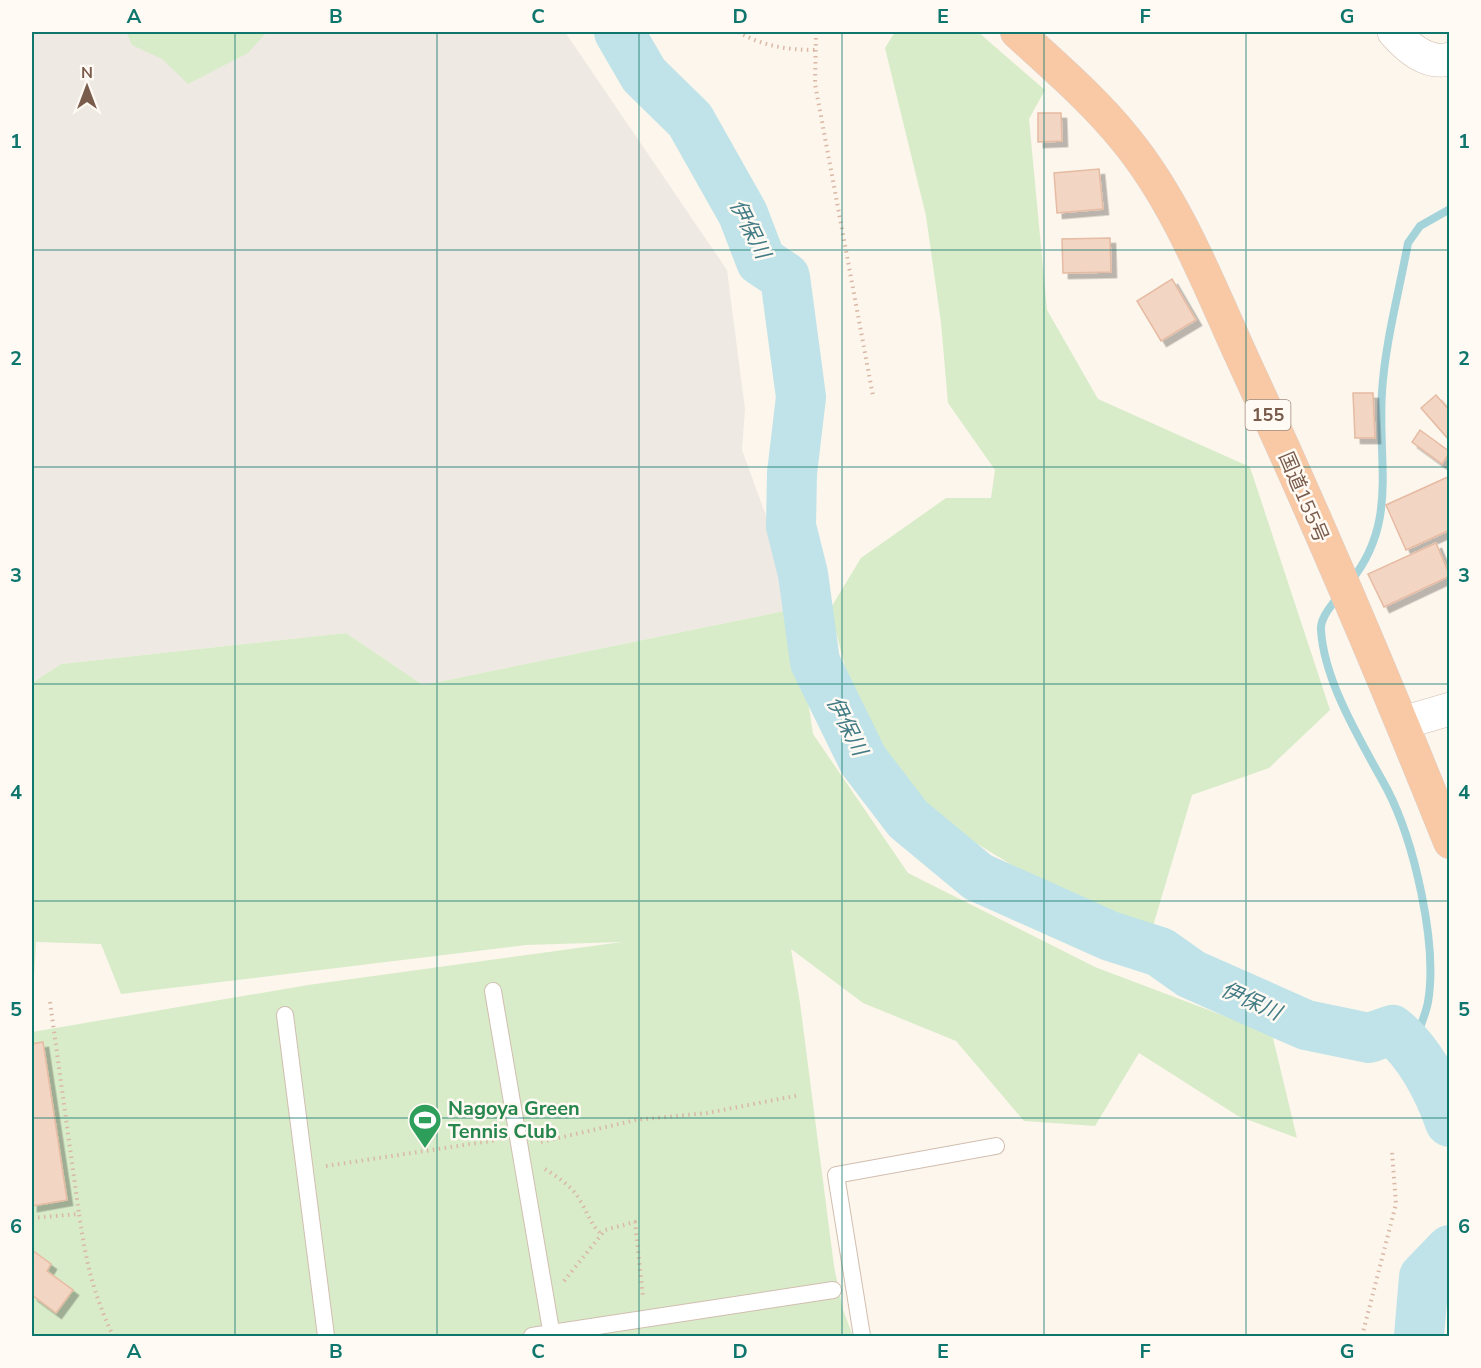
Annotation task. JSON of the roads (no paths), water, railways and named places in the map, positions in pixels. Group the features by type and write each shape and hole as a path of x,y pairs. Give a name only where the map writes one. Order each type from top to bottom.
{"highway":[{"name":"国道155号","path":"1017,32 1096,107 1126,140 1176,215 1269,416 1402,723 1449,842"}],"street":[{"path":"1394,32 1415,52 1427,58 1449,59"},
{"path":"1402,723 1449,708"}],"lane":[{"path":"493,991 552,1335"},
{"path":"285,1015 326,1336"},
{"path":"862,1336 836,1175 996,1146"},
{"path":"532,1336 552,1335 833,1290"}],"waterway":[{"name":"伊保川","path":"619,32 644,75 690,120 743,214 761,261 785,277 801,397 792,473 791,526 803,574 815,662 863,760 908,819 978,877 1110,936 1160,952 1191,974 1306,1025 1369,1038 1392,1030 1411,1049 1427,1072 1450,1122"},
{"path":"1350,582 1365,559 1375,537 1380,514 1383,467 1382,392 1389,336 1408,243 1420,226 1450,209"},
{"path":"1340,594 1321,625 1329,670 1346,712 1397,811 1414,864 1427,923 1430,952 1428,1002 1411,1049"},
{"name":"伊保川","path":"1419,1336 1424,1277 1450,1250"}],"place":[{"name":"Nagoya Green Tennis Club","path":"425,1149"}]}
